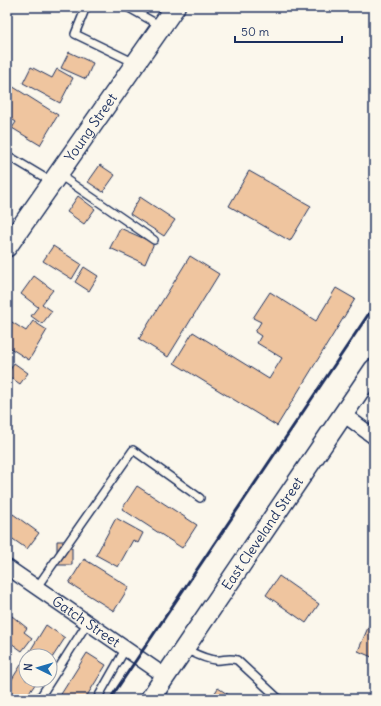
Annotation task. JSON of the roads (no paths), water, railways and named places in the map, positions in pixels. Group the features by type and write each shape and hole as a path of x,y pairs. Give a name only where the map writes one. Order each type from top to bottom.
{"street":[{"name":"Young Street","path":"9,238 55,178 175,7"},
{"name":"East Cleveland Street","path":"150,699 374,369"},
{"path":"343,414 374,438"},
{"name":"Gatch Street","path":"7,567 165,676"}],"lane":[{"path":"86,7 75,34 135,64"},
{"path":"126,7 161,26"},
{"path":"7,155 55,178 154,240"},
{"path":"37,588 133,450 200,498"},
{"path":"39,699 88,622"},
{"path":"97,699 126,648"},
{"path":"184,649 213,660 221,661 231,658 237,660 279,699"}],"railway":[{"path":"110,699 374,306"}]}
